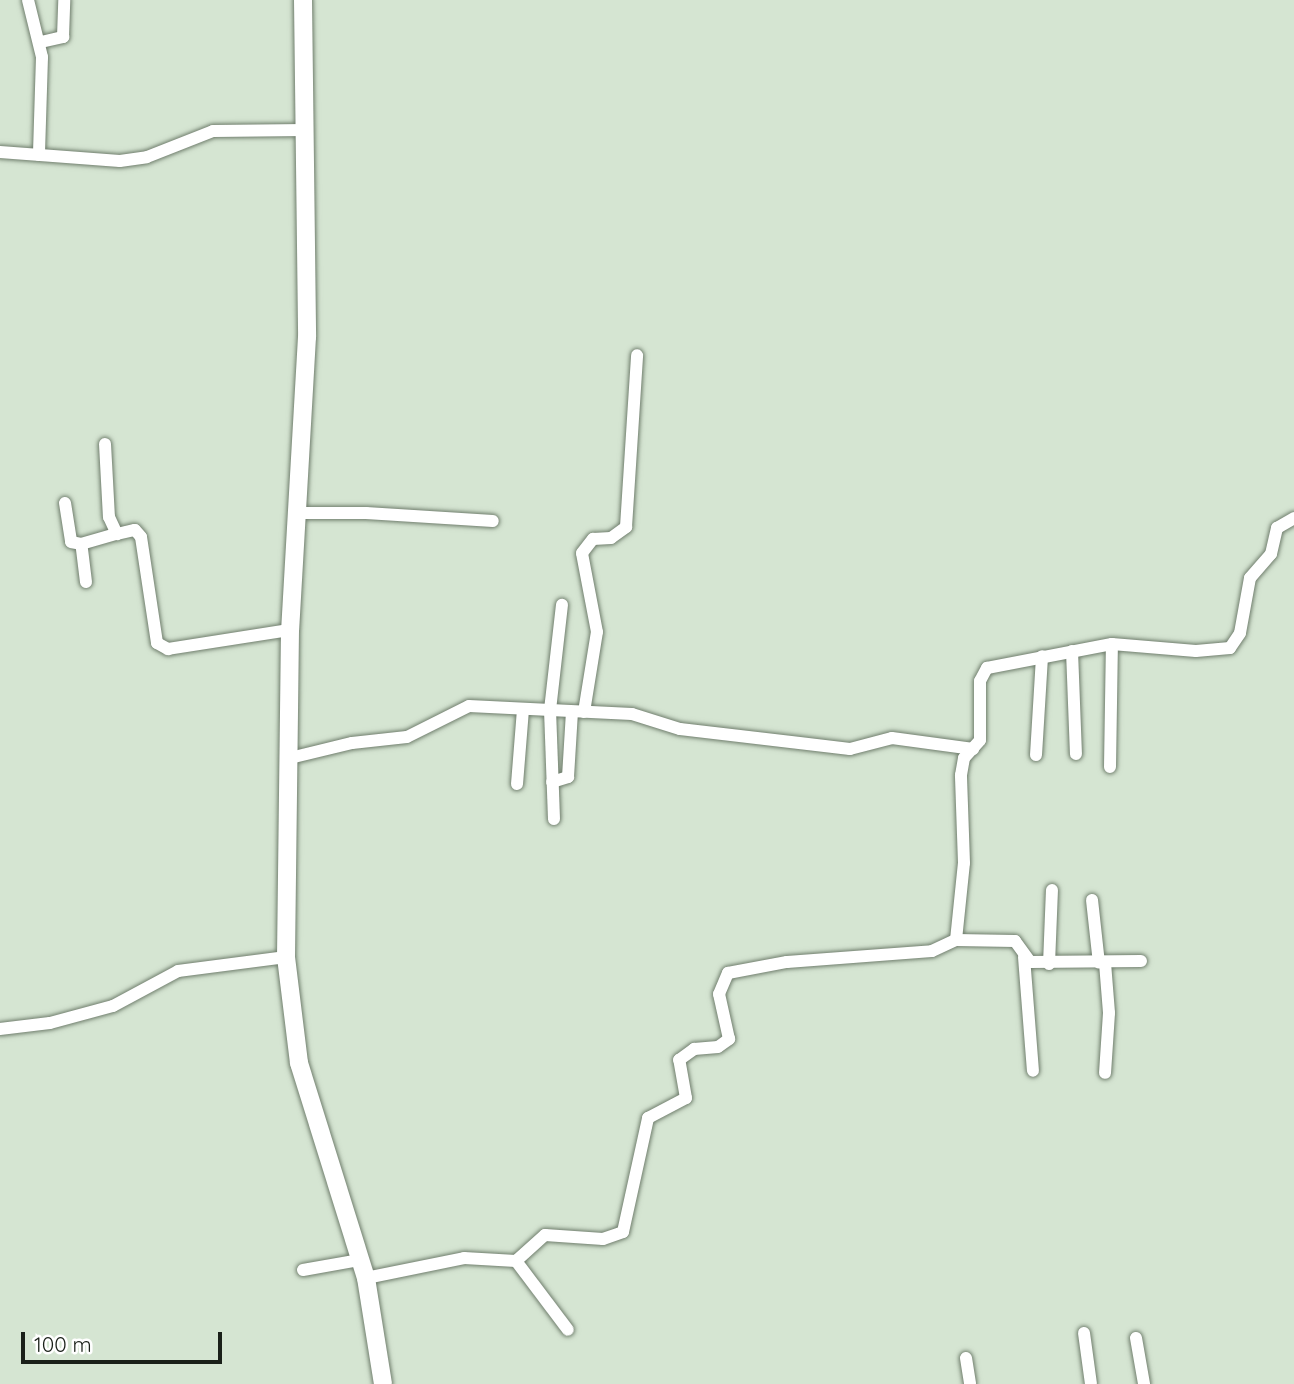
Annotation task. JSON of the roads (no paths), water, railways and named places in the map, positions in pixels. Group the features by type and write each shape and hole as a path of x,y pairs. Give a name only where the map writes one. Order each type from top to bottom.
{"main road":[{"path":"303,0 307,337 290,630 286,957 299,1063 366,1278 383,1384"}],"street":[{"path":"28,0 41,42 39,155"},
{"path":"41,42 63,37 64,0"},
{"path":"0,152 120,161 147,157 213,131 305,130"},
{"path":"552,782 568,777 578,712 597,632 582,553 585,544 611,538 626,527 637,355"},
{"path":"105,444 109,517 117,534"},
{"path":"65,503 71,542 81,544 135,530 141,537 153,633 162,647 290,630"},
{"path":"296,513 493,521"},
{"path":"956,940 964,863 961,775 964,758 980,740 980,681 987,668 1112,644 1196,651 1230,648 1240,632 1250,578 1271,554 1278,528 1294,518"},
{"path":"81,544 86,582"},
{"path":"554,819 550,710 562,605"},
{"path":"1110,767 1112,644"},
{"path":"1072,651 1076,754"},
{"path":"1036,755 1042,656"},
{"path":"290,758 352,743 407,737 440,724 464,707 632,714 680,729 842,748 892,738 973,749"},
{"path":"517,783 523,710"},
{"path":"1049,964 1052,890"},
{"path":"1092,900 1109,1006 1105,1073"},
{"path":"366,1278 464,1258 516,1261 545,1236 603,1239 623,1232 648,1118 686,1098 679,1060 694,1049 718,1047 729,1039 719,994 728,973 800,961 932,951 956,940 1015,941 1024,957 1032,1071"},
{"path":"0,1029 50,1023 102,1009 178,971 286,957"},
{"path":"1024,957 1049,964 1141,961"},
{"path":"303,1270 360,1260"},
{"path":"516,1261 568,1330"},
{"path":"1084,1333 1091,1384"},
{"path":"1136,1338 1143,1384"},
{"path":"966,1358 970,1384"}]}
